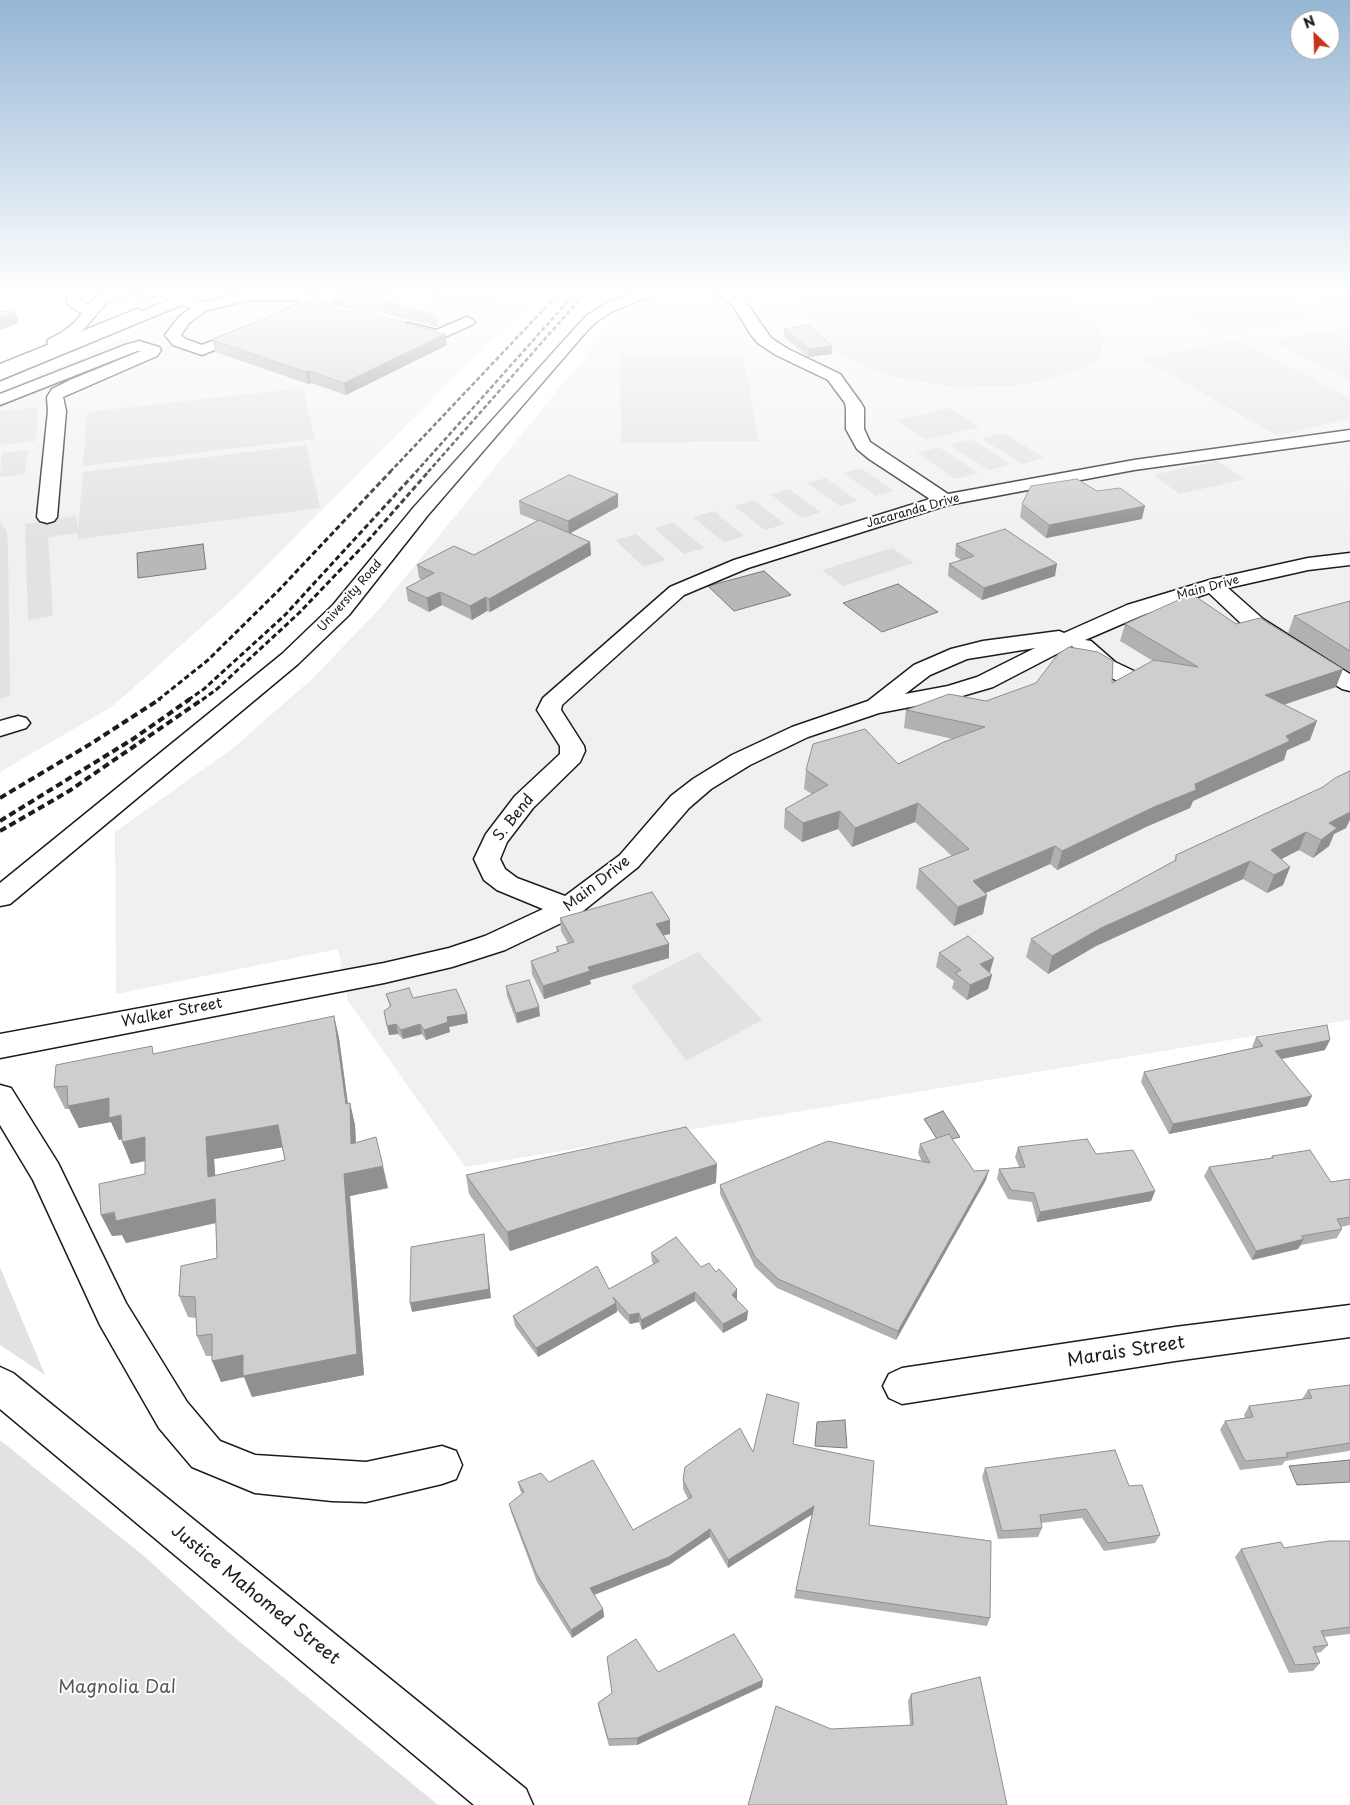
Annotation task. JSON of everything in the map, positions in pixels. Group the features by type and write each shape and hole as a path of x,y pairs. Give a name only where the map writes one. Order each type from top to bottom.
{"street":[{"path":"5,398 75,375"},
{"path":"47,517 57,410 55,398 58,393 85,375"},
{"name":"University Road","path":"0,897 297,654 341,610 421,511 540,375"},
{"path":"830,375 834,377 853,403 855,408 855,430 863,445 874,455 945,500"},
{"path":"5,398 58,393"},
{"name":"Jacaranda Drive","path":"559,727 549,710 551,703 677,592 742,564 945,500 1134,465 1350,435"},
{"name":"Main Drive","path":"344,981 452,957 495,943 568,908 629,861 680,802 702,784 741,760 800,732 874,707 952,692 985,682 1072,637 1135,610 1213,585 1308,564 1350,559"},
{"path":"1213,585 1255,624 1350,684"},
{"path":"1072,637 1106,667 1130,678"},
{"name":"Main Drive","path":"874,707 922,670 959,654 983,648 1072,637"},
{"name":"S. Bend","path":"559,727 572,746 573,751 570,757 524,802 494,840 487,859 494,874 507,884 568,908"},
{"name":"Walker Street","path":"0,1046 344,981"},
{"path":"0,1097 46,1173 118,1322 173,1415 206,1454 255,1474 332,1481 366,1482 442,1465"},
{"name":"Marais Street","path":"902,1386 1174,1344 1350,1322"},
{"name":"Justice Mahomed Street","path":"0,1385 510,1805"}],"shaded area":[{"path":"38,375 456,375 235,597 131,690 111,707 0,772 0,391"},
{"path":"570,375 1350,375 1350,1020 465,1167 348,1001 338,949 116,994 115,832 232,749 313,678 380,608"},
{"path":"203,544 206,569 138,578 137,553"},
{"path":"764,571 791,595 734,611 708,586"},
{"path":"898,584 938,612 882,632 843,603"},
{"path":"943,1111 960,1137 939,1142 924,1119"},
{"path":"845,1420 847,1448 815,1446 817,1422"},
{"path":"1350,1460 1350,1482 1297,1485 1289,1466"}],"green space":[{"path":"620,375 747,375 758,441 621,443"},
{"path":"889,375 1062,375 1010,386 955,387"},
{"path":"1171,375 1306,375 1350,398 1350,418 1278,436"},
{"path":"1339,375 1350,375 1350,381"},
{"path":"303,388 315,439 83,466 87,412"},
{"path":"38,407 36,441 0,445 0,411"},
{"path":"950,408 980,427 926,440 897,420"},
{"path":"1004,433 1044,458 1022,464 982,439"},
{"path":"971,439 1011,464 989,470 949,445"},
{"path":"306,445 320,508 78,539 78,533 48,537 53,616 28,620 25,524 76,516 78,531 83,472"},
{"path":"939,447 978,473 955,479 917,453"},
{"path":"28,450 25,474 0,477 2,453"},
{"path":"1217,461 1245,479 1180,494 1153,475"},
{"path":"861,468 894,491 876,496 843,473"},
{"path":"826,478 858,501 840,506 807,483"},
{"path":"789,489 821,512 802,518 770,494"},
{"path":"754,500 785,524 765,530 734,506"},
{"path":"714,511 744,536 724,542 693,517"},
{"path":"0,522 7,532 8,545 10,696 0,699"},
{"path":"674,523 704,548 684,554 654,528"},
{"path":"636,534 666,560 644,567 615,540"},
{"path":"892,548 914,563 843,586 822,570"},
{"path":"698,952 762,1020 686,1061 631,986"},
{"path":"0,1267 45,1375 0,1345"},
{"name":"Magnolia Dal","path":"0,1440 145,1557 227,1631 438,1805 0,1805"}],"building":[{"path":"321,375 360,375 344,383"},
{"path":"569,475 618,494 568,521 519,501"},
{"path":"1077,479 1097,491 1120,488 1145,506 1049,525 1022,504 1031,486"},
{"path":"539,520 590,542 489,599 486,597 470,606 440,592 427,598 406,588 434,573 417,565 454,546 474,555"},
{"path":"1005,529 1057,564 984,588 949,564 974,556 956,544"},
{"path":"1192,594 1236,624 1260,618 1343,669 1265,695 1317,721 1286,736 1290,741 1195,784 1196,790 1154,807 1062,851 1055,846 973,881 987,895 958,907 919,869 969,849 918,803 855,828 840,811 803,823 785,809 828,785 806,770 813,744 865,729 898,764 944,742 985,727 906,710 949,694 986,701 1036,683 1058,654 1069,647 1098,652 1113,661 1112,683 1154,660 1198,667 1125,624"},
{"path":"1350,601 1350,651 1294,616"},
{"path":"1350,771 1350,812 1329,823 1337,828 1321,840 1306,832 1271,850 1290,867 1274,875 1250,861 1101,928 1052,956 1031,939 1176,860 1176,855 1323,787 1335,778"},
{"path":"652,892 670,920 656,924 669,944 588,967 590,971 543,986 531,961 559,951 556,947 574,942 560,918"},
{"path":"968,936 994,958 980,964 992,975 970,985 955,973 961,970 939,953"},
{"path":"529,980 539,1007 516,1013 506,986"},
{"path":"409,988 413,998 456,989 467,1014 447,1017 448,1022 424,1030 420,1024 401,1030 396,1024 387,1026 384,1011 391,1006 386,994"},
{"path":"334,1016 346,1104 350,1103 351,1144 376,1137 383,1166 344,1174 357,1354 243,1376 243,1355 212,1361 212,1334 197,1336 195,1297 179,1296 181,1266 217,1258 215,1199 116,1221 114,1212 101,1215 99,1184 145,1174 145,1137 122,1142 121,1115 109,1118 109,1098 68,1106 67,1086 54,1087 56,1065 152,1046 153,1054","holes":["278,1125 285,1160 208,1177 206,1137"]},
{"path":"1327,1025 1330,1040 1275,1051 1312,1096 1173,1124 1144,1072 1263,1046 1256,1037"},
{"path":"686,1127 717,1164 507,1232 466,1175"},
{"path":"949,1134 974,1171 989,1170 898,1331 778,1279 755,1257 720,1185 828,1141 930,1163 920,1144"},
{"path":"1087,1139 1096,1154 1133,1150 1155,1191 1040,1212 1034,1193 1011,1190 999,1169 1025,1167 1018,1147"},
{"path":"1310,1150 1331,1182 1350,1179 1350,1217 1337,1219 1342,1229 1301,1236 1304,1239 1256,1251 1209,1167 1273,1158 1272,1156"},
{"path":"484,1234 489,1289 410,1303 411,1247"},
{"path":"676,1237 701,1267 709,1263 716,1272 719,1269 737,1289 732,1295 748,1311 723,1324 695,1292 641,1320 639,1313 629,1315 613,1297 616,1303 536,1348 513,1316 597,1266 609,1289 659,1261 651,1253"},
{"path":"1350,1385 1350,1443 1286,1453 1288,1457 1245,1461 1225,1421 1253,1417 1249,1406 1312,1398 1308,1390"},
{"path":"767,1394 799,1403 793,1444 874,1461 869,1525 991,1541 990,1618 796,1590 814,1506 728,1560 710,1529 669,1557 590,1588 603,1609 571,1630 536,1573 509,1504 524,1492 518,1482 541,1473 549,1482 593,1460 633,1530 692,1497 683,1480 685,1467 740,1428 753,1452"},
{"path":"1115,1450 1129,1486 1142,1485 1160,1535 1108,1543 1086,1509 1040,1515 1042,1528 1002,1531 985,1468"},
{"path":"1329,1541 1350,1541 1350,1627 1321,1631 1328,1645 1313,1647 1320,1663 1295,1665 1241,1549 1281,1542 1284,1548"},
{"path":"734,1634 763,1680 637,1738 608,1739 598,1703 612,1693 607,1657 636,1639 658,1672"},
{"path":"980,1677 1007,1805 748,1805 776,1706 831,1729 913,1725 911,1694"}],"railway":[{"path":"390,472 481,375"},
{"path":"416,472 502,375"},
{"path":"428,472 513,375"},
{"path":"158,700 208,660 279,590 391,471"},
{"path":"188,700 204,689 285,615 417,471"},
{"path":"202,700 217,689 299,613 365,544 429,471"},
{"path":"0,798 92,743 160,699"},
{"path":"0,821 133,739 190,699"},
{"path":"0,831 69,791 203,699"}]}
